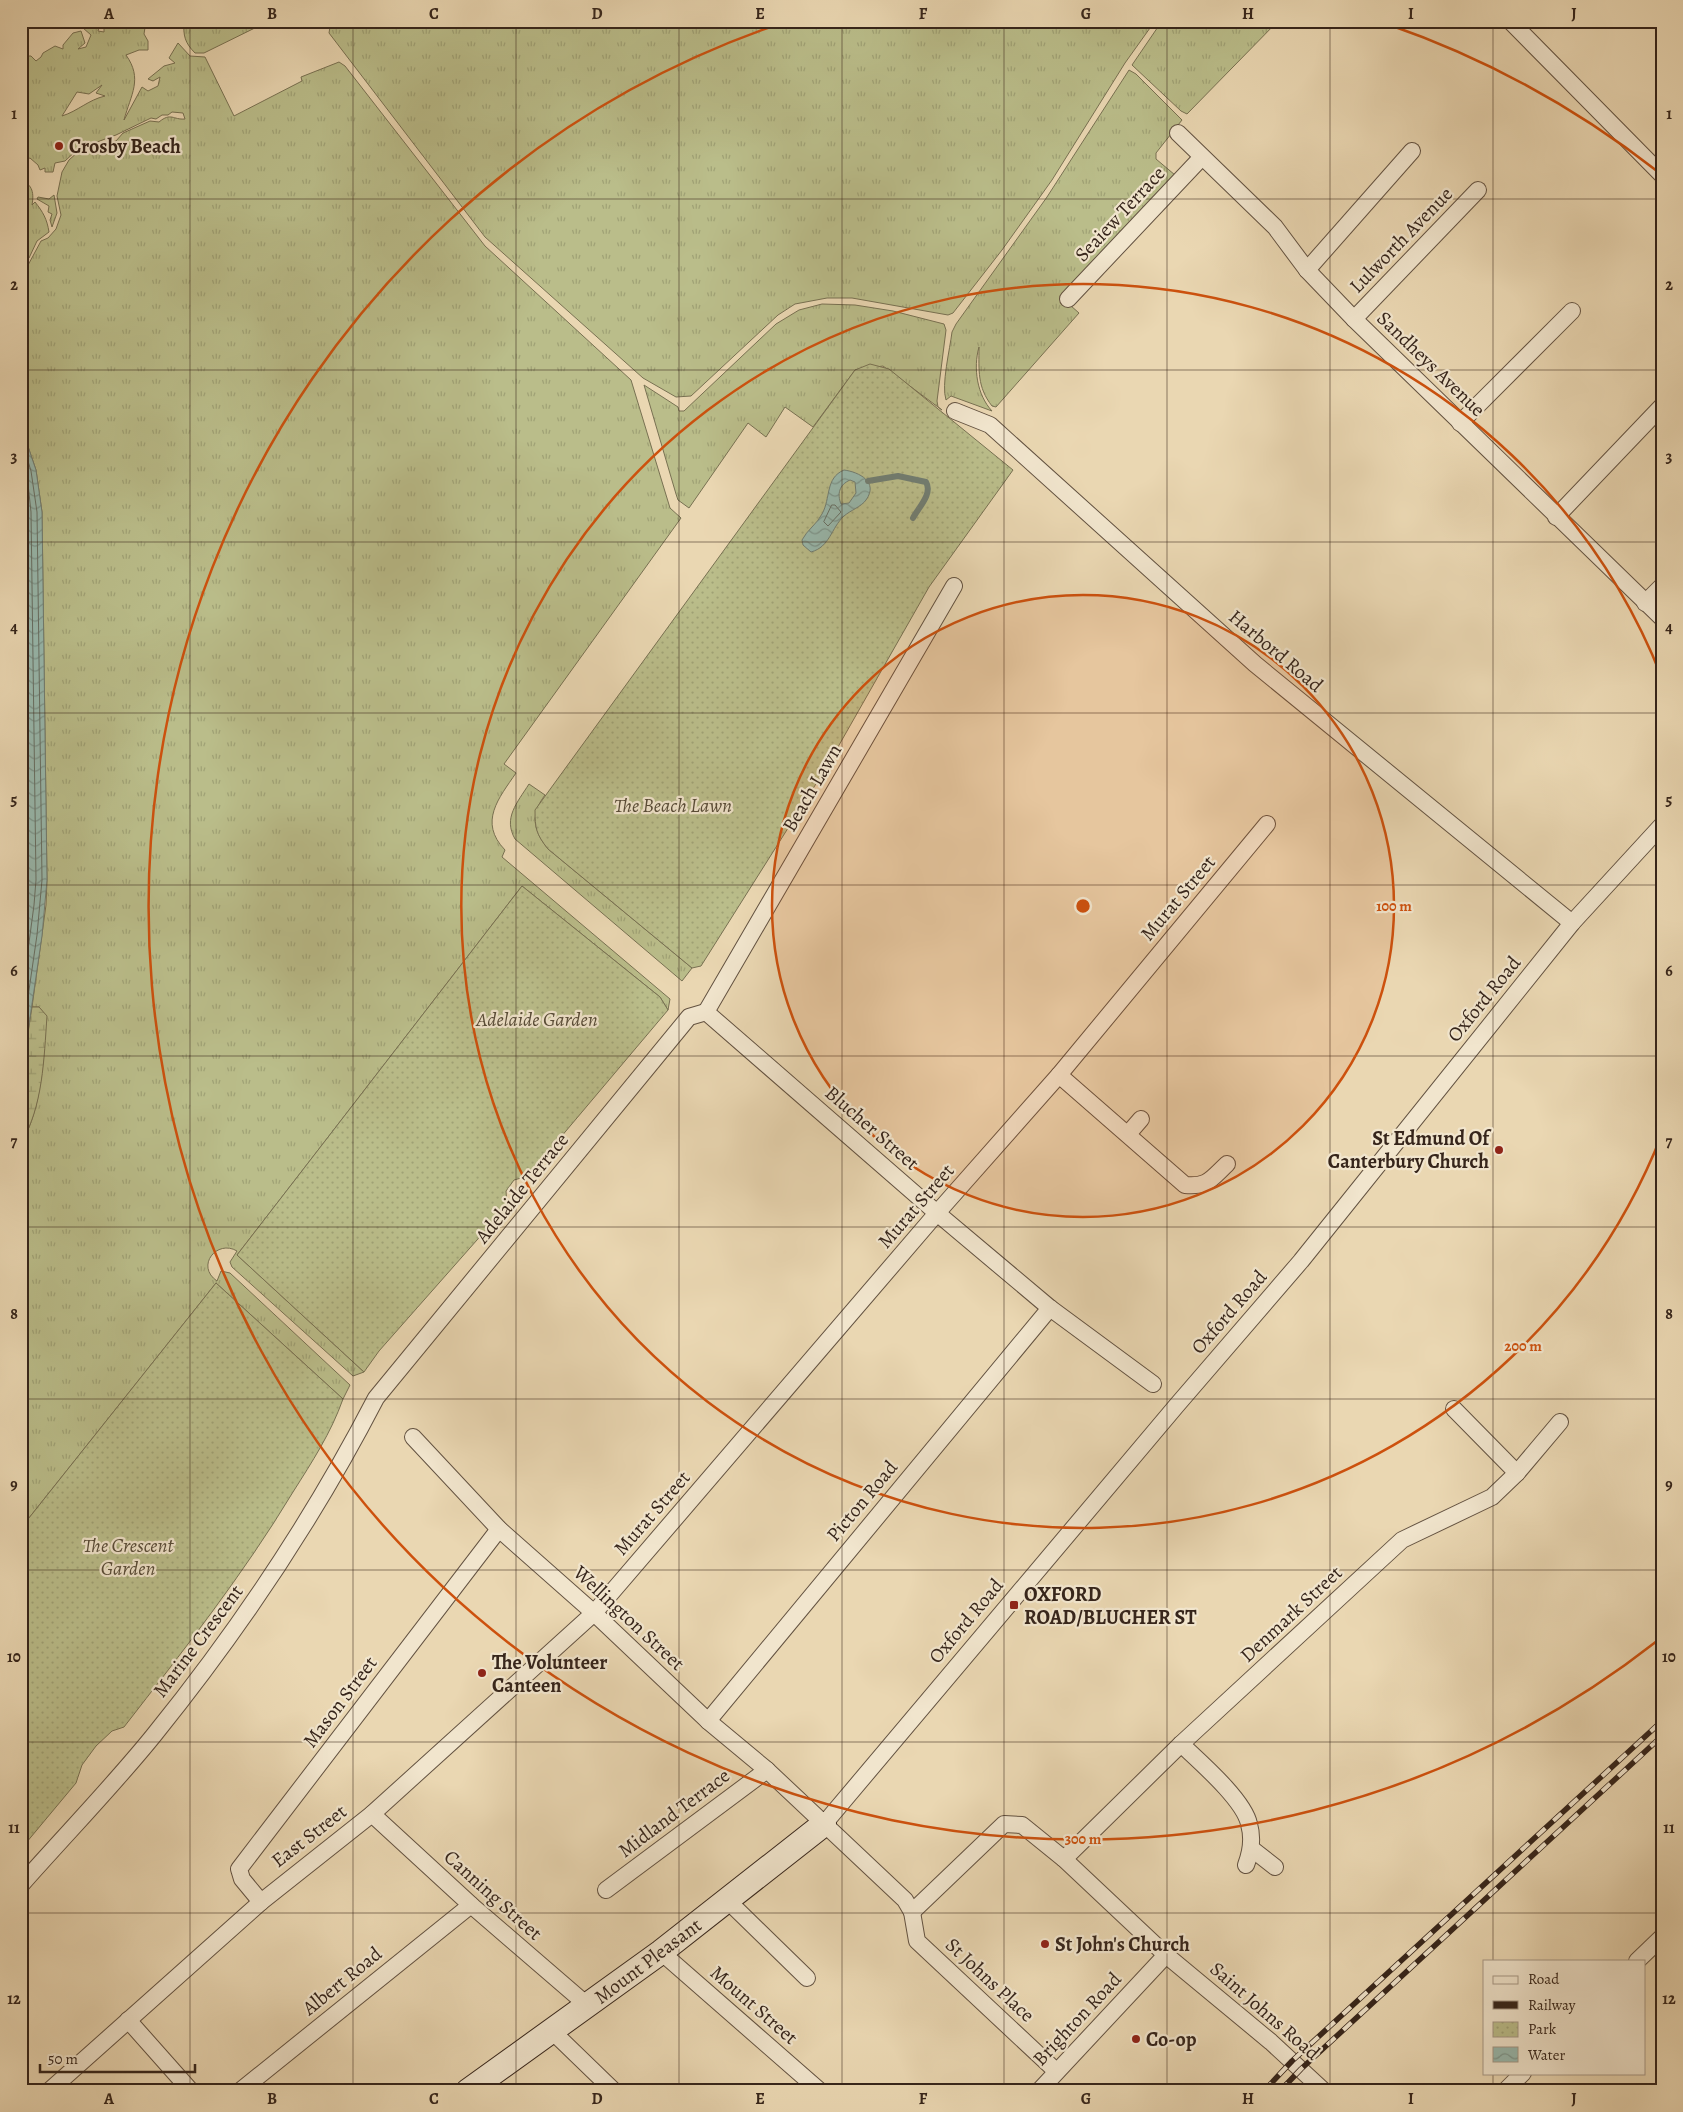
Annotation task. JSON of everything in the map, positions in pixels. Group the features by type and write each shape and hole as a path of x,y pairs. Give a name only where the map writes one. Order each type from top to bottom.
{"street":[{"path":"1510,21 1662,175"},
{"name":"Sandheys Avenue","path":"1178,134 1275,227 1307,270 1354,319 1662,618"},
{"path":"1307,270 1412,151"},
{"name":"Seaiew Terrace","path":"1068,299 1202,157"},
{"name":"Lulworth Avenue","path":"1354,319 1478,190"},
{"path":"1460,423 1572,311"},
{"path":"1556,517 1662,406"},
{"name":"Harbord Road","path":"955,411 990,425 1255,664 1572,923"},
{"name":"Beach Lawn","path":"706,1012 954,586"},
{"path":"1645,603 1662,586"},
{"name":"Murat Street","path":"594,1613 937,1213 1059,1075 1267,824"},
{"name":"Oxford Road","path":"824,1824 1177,1405 1301,1261 1572,923 1662,825"},
{"name":"Blucher Street","path":"706,1012 937,1213 1050,1308 1153,1384"},
{"name":"Adelaide Terrace","path":"376,1398 689,1017 706,1012"},
{"path":"1059,1075 1185,1185 1198,1186 1207,1184 1227,1164"},
{"path":"1128,1134 1140,1119"},
{"name":"Picton Road","path":"708,1721 1050,1308"},
{"name":"Marine Crescent","path":"21,1885 154,1736 266,1585 356,1436 376,1398"},
{"path":"1454,1410 1517,1474"},
{"name":"Denmark Street","path":"1064,1858 1182,1744 1402,1540 1492,1497 1517,1474 1560,1422"},
{"name":"Wellington Street","path":"413,1437 499,1529 594,1613 708,1721 766,1770 824,1824"},
{"name":"Mason Street","path":"261,1902 242,1879 239,1869 499,1529"},
{"name":"East Street","path":"49,2091 261,1902 372,1814 594,1613"},
{"path":"1182,1744 1230,1792 1249,1822 1252,1849 1246,1866"},
{"name":"Midland Terrace","path":"606,1890 766,1770"},
{"name":"Canning Street","path":"372,1814 471,1905 587,2006"},
{"path":"824,1824 905,1900 912,1912"},
{"name":"Mount Pleasant","path":"468,2091 661,1952 824,1824"},
{"name":"Saint Johns Road","path":"912,1912 1004,1824 1022,1826 1064,1858 1166,1955 1270,2042 1324,2091"},
{"path":"1252,1849 1275,1867"},
{"path":"728,1901 807,1978"},
{"name":"Albert Road","path":"240,2091 471,1905"},
{"name":"St Johns Place","path":"912,1912 917,1941 1056,2071"},
{"path":"1638,1960 1662,1937"},
{"name":"Mount Street","path":"661,1952 820,2091"},
{"name":"Brighton Road","path":"1039,2091 1166,1955"},
{"path":"128,2020 191,2091"},
{"path":"552,2030 614,2091"},
{"path":"1505,2091 1522,2074"}],"green space":[{"path":"81,21 95,21 100,24 98,31 104,32 104,22 107,21 146,21 144,34 148,41 148,50 139,50 126,55 134,72 135,79 124,120 142,87 148,91 158,86 160,77 153,81 148,79 164,66 175,63 169,58 178,43 190,56 205,57 234,116 302,81 301,77 339,62 345,66 485,246 631,380 670,508 681,518 504,764 516,773 498,801 492,820 497,840 505,850 502,857 670,999 668,1010 660,997 522,886 237,1255 364,1372 353,1376 232,1267 230,1262 237,1251 229,1248 216,1251 208,1262 211,1275 217,1281 221,1271 230,1273 350,1385 343,1399 216,1283 21,1528 21,1144 28,1130 38,1098 43,1065 46,1016 39,1007 32,1007 46,905 47,880 42,512 36,470 21,426 21,270 27,267 41,241 48,238 56,229 61,215 57,196 62,172 69,160 79,151 116,141 123,133 150,121 159,122 166,117 185,119 183,113 172,112 156,119 151,118 116,135 78,149 65,161 55,163 53,172 45,172 45,168 40,170 38,165 30,158 24,160 21,155 21,75 28,68 23,56 31,56 36,61 43,53 55,46 63,49 63,45 73,33 81,31 85,43 78,49 86,47 91,35 83,28","holes":["102,85 96,93 105,96 62,116 77,92 89,94"]},
{"path":"184,21 269,21 204,53 195,53 185,39"},
{"path":"331,21 1155,21 1125,63 1052,180 1002,250 953,313 948,315 852,298 827,298 795,304 778,315 691,396 676,397 643,378 485,237 329,33"},
{"path":"1162,21 1278,21 1187,114 1181,111 1132,65"},
{"path":"1129,70 1136,74 1182,120 1156,153 1156,159 1175,175 1062,298 1079,313 996,407 992,406 987,399 981,385 979,347 976,364 978,381 983,397 992,411 951,396 946,400 946,367 952,332 956,324 1047,197"},
{"path":"21,181 30,187 33,193 32,205 35,202 42,212 49,232 37,241 29,258 21,244"},
{"path":"54,195 57,213 52,227 50,220 52,214 48,212 49,206 37,199 38,197 49,199"},
{"path":"822,304 855,305 893,311 944,324 946,330 937,401 938,407 942,410 883,366 855,370 813,427 785,407 766,437 748,423 689,508 678,500 644,385 678,407 679,411 684,411 776,324 799,310"},
{"name":"The Beach Lawn","path":"870,364 889,369 1013,470 929,587 826,768 701,966 692,968 548,849 537,831 535,810 855,370"},
{"path":"529,784 545,795 537,809 535,822 539,835 548,849 692,968 682,981 515,839 510,824 511,817 516,804"},
{"name":"Adelaide Garden","path":"522,886 660,997 668,1010 528,1176 514,1180 506,1191 507,1206 379,1351 364,1372 237,1255"},
{"path":"32,1007 39,1007 47,1016 45,1048 41,1082 34,1114 21,1143 21,1079"},
{"name":"The Crescent Garden","path":"216,1283 343,1399 333,1424 314,1458 274,1523 233,1583 124,1727 112,1731 96,1746 82,1765 76,1783 21,1849 21,1528"}],"water":[{"path":"21,426 36,470 42,512 47,880 42,936 21,1079"},
{"path":"844,470 856,473 866,479 870,488 869,494 859,507 844,516 822,546 811,552 803,545 802,540 822,514 831,483","holes":["850,480 855,482 856,493 849,503 841,504 839,497 841,487"]}],"waterway":[{"path":"868,481 898,476 926,482 928,491 913,518"}],"railway":[{"path":"1264,2091 1292,2061 1662,1721"},
{"path":"1280,2091 1301,2069 1662,1736"}],"place":[{"name":"Crosby Beach","path":"59,146"},
{"name":"St Edmund Of Canterbury Church","path":"1499,1150"},
{"name":"OXFORD ROAD/BLUCHER ST","path":"1014,1605"},
{"name":"The Volunteer Canteen","path":"482,1673"},
{"name":"St John's Church","path":"1045,1944"},
{"name":"Co-op","path":"1136,2039"}]}
